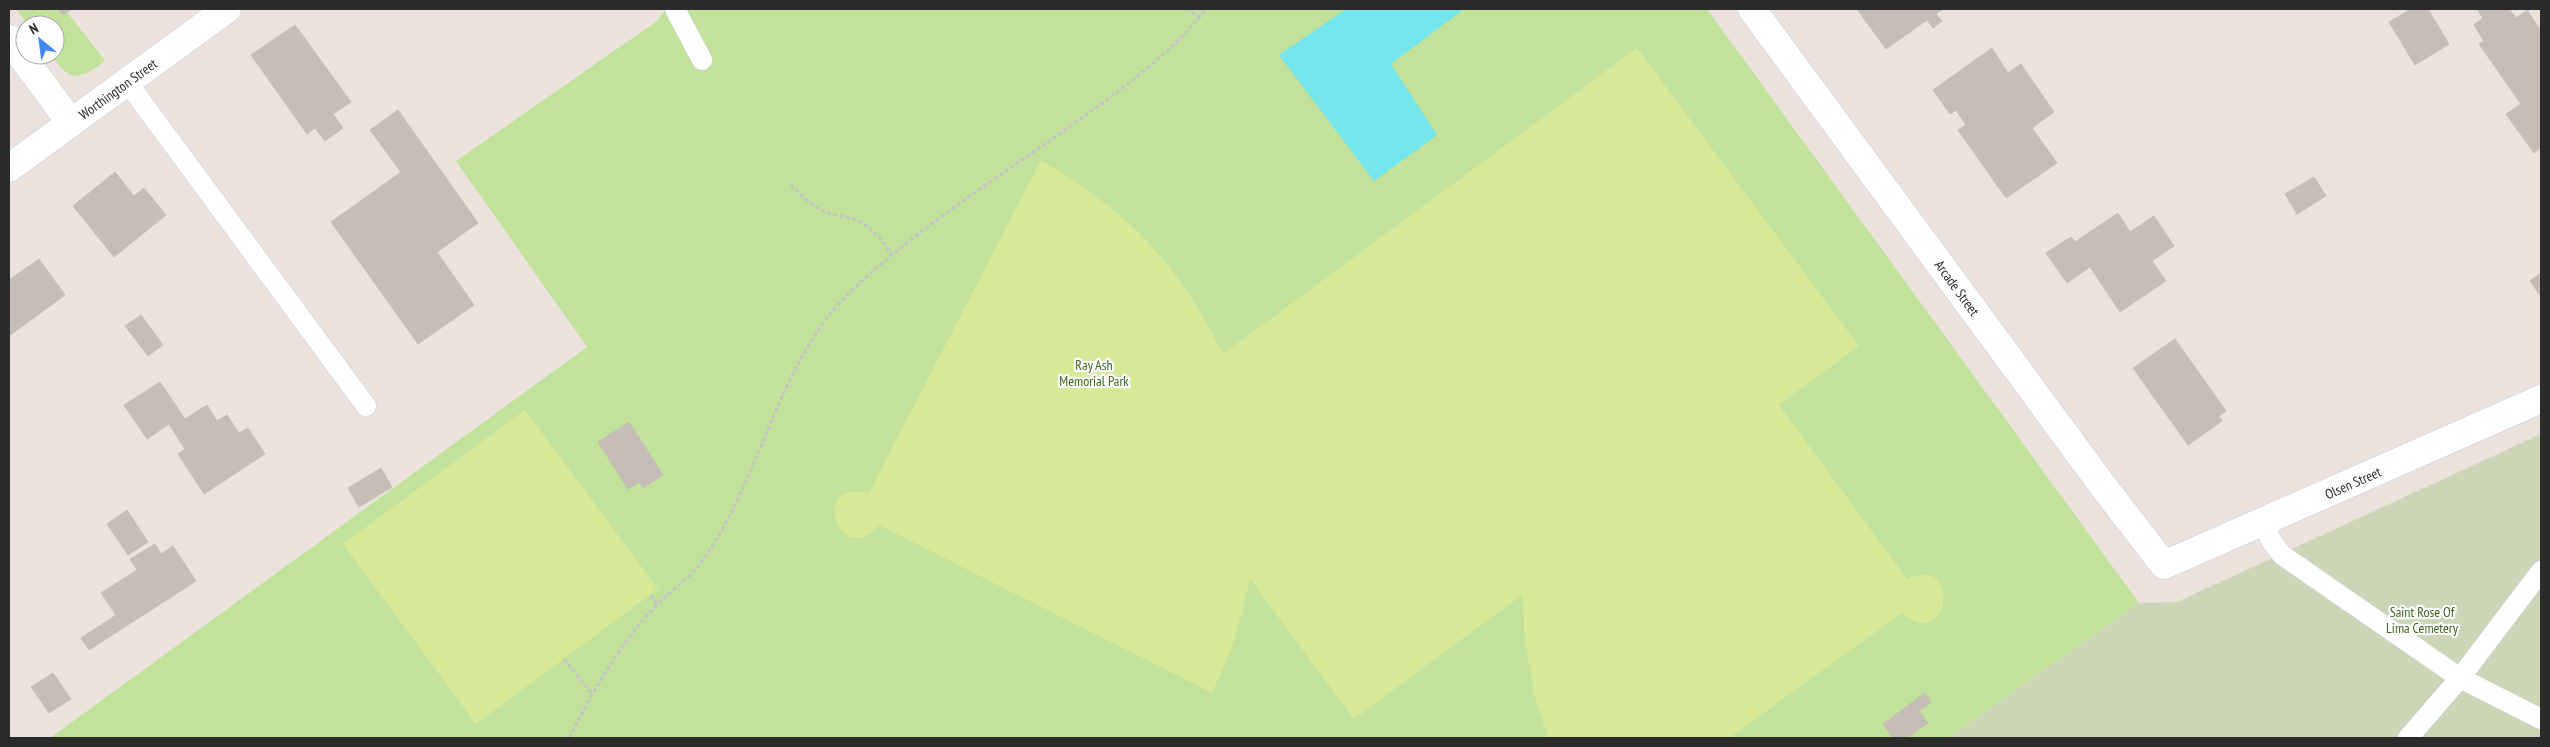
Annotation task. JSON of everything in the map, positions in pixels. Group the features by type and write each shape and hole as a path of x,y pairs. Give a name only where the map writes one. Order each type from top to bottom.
{"street":[{"name":"Worthington Street","path":"9,168 227,9"},
{"name":"Arcade Street","path":"1752,9 2103,486 2164,565"},
{"path":"9,39 71,123"},
{"name":"Olsen Street","path":"2164,565 2264,523 2541,399"}],"lane":[{"path":"675,9 702,60"},
{"path":"127,82 366,406"},
{"path":"2264,523 2271,540 2282,555 2460,678 2541,719"},
{"path":"2408,738 2460,678 2541,571"}],"path":[{"path":"1186,9 1200,17"},
{"path":"569,738 609,664 657,604 680,586 702,561 727,520 804,354 827,319 852,290 892,254 1153,64 1206,9"},
{"path":"790,185 803,198 824,211 854,218 864,224 892,254"},
{"path":"650,595 657,604"},
{"path":"564,659 592,694"}],"green space":[{"path":"16,9 58,9 63,15 20,15"},
{"name":"Ray Ash Memorial Park","path":"666,9 1707,9 2139,603 1948,738 50,738 587,347 456,161 657,21"},
{"path":"67,12 104,59 104,62 81,75 75,76 59,65 65,65 65,15 63,15"},
{"path":"1637,48 1859,346 1779,405 1907,579 1925,575 1937,579 1943,589 1943,602 1939,614 1930,622 1918,623 1902,613 1729,738 1548,738 1534,693 1525,641 1522,595 1354,719 1250,579 1233,646 1212,693 879,525 865,537 852,538 842,532 836,521 835,509 839,498 850,492 869,493 1041,160 1100,200 1148,242 1187,292 1223,354"},
{"path":"525,410 658,589 476,724 343,544"},
{"name":"Saint Rose Of Lima Cemetery","path":"2541,434 2541,738 1948,738 2139,603 2177,602"}],"water":[{"path":"1346,9 1464,9 1391,64 1437,135 1374,181 1279,55"}],"building":[{"path":"58,9 72,9 63,15"},
{"path":"1857,9 1943,9 1936,14 1942,21 1933,28 1927,20 1886,49"},
{"path":"2411,9 2428,9 2449,44 2415,65 2389,22"},
{"path":"2481,9 2509,9 2516,18 2527,10 2541,31 2541,147 2534,153 2506,114 2521,104 2479,44 2484,41 2474,25 2483,18 2478,11"},
{"path":"295,25 351,102 333,114 343,128 325,141 315,128 307,134 251,55"},
{"path":"1992,48 2008,73 2021,64 2054,112 2032,128 2057,163 2006,198 1958,130 1966,125 1956,110 1950,114 1933,90"},
{"path":"398,110 478,223 437,252 474,305 418,344 331,222 401,172 370,130"},
{"path":"115,172 134,196 144,188 166,215 114,257 73,206"},
{"path":"2314,177 2326,196 2297,214 2285,194"},
{"path":"2118,213 2130,232 2154,216 2174,246 2152,261 2166,281 2120,312 2090,267 2067,283 2046,253 2071,237 2075,242"},
{"path":"39,259 65,295 9,336 9,280"},
{"path":"2541,273 2541,297 2530,281"},
{"path":"141,315 163,345 148,356 125,326"},
{"path":"2175,339 2226,411 2219,416 2222,421 2188,445 2133,368"},
{"path":"160,382 185,419 207,405 217,421 227,415 239,433 248,428 265,454 204,494 178,454 185,449 169,424 147,439 124,405"},
{"path":"629,422 663,475 643,488 640,482 628,489 598,442"},
{"path":"381,468 392,487 359,507 348,488"},
{"path":"127,510 148,542 128,555 107,524"},
{"path":"155,544 161,554 173,546 196,581 89,650 81,638 116,615 101,593 137,570 130,559"},
{"path":"53,673 71,699 49,713 31,687"},
{"path":"1925,693 1931,703 1919,711 1928,723 1907,738 1893,738 1883,724"}]}
